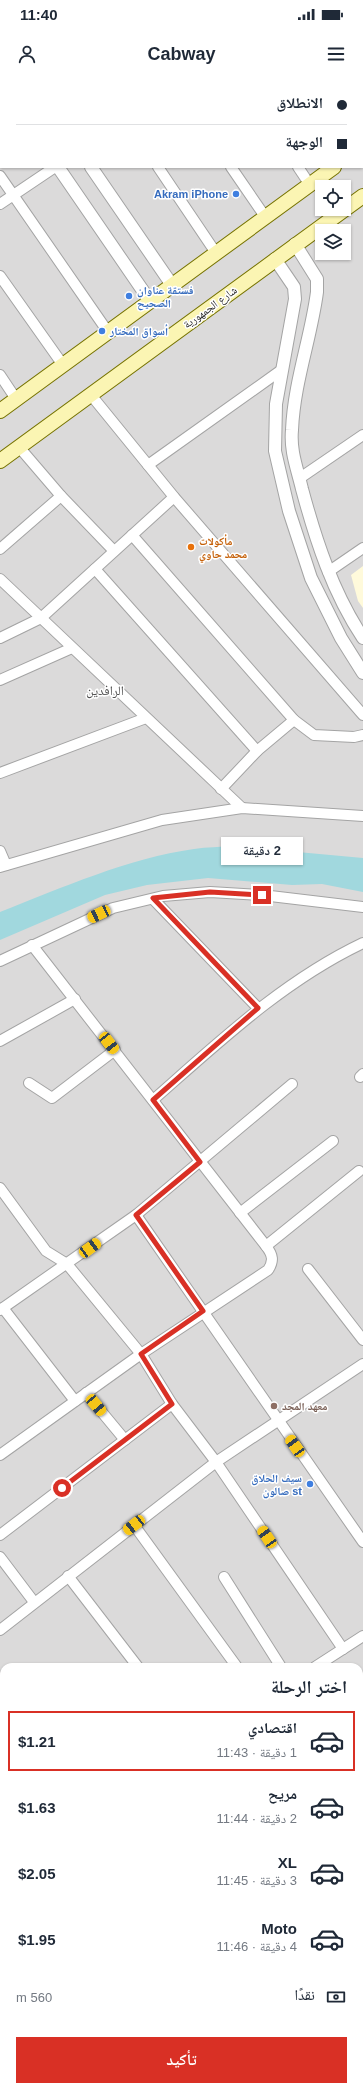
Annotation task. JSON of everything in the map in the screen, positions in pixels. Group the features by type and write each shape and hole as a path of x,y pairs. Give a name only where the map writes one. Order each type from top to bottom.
{"main road":[{"path":"0,411 333,168"},
{"name":"شارع الجمهورية","path":"0,461 295,244 363,196"}],"street":[{"path":"0,204 54,168"},
{"path":"59,168 150,301"},
{"path":"92,168 172,285"},
{"path":"159,168 216,253"},
{"path":"232,168 266,218"},
{"path":"299,168 310,185"},
{"path":"0,176 108,332"},
{"path":"295,244 317,279 315,307 294,401 292,453 311,523 328,572 363,638"},
{"path":"275,259 294,287 293,312 280,371 276,404 275,451 289,511 303,557 319,598 340,638 363,673"},
{"path":"0,276 63,365"},
{"path":"288,331 309,333"},
{"path":"148,465 280,371"},
{"path":"0,375 16,399"},
{"path":"91,395 174,497 363,715"},
{"path":"300,478 363,435"},
{"path":"20,447 62,496 114,551"},
{"path":"0,549 62,496"},
{"path":"0,638 41,618 174,497"},
{"path":"132,535 294,720 314,735 363,736"},
{"path":"328,572 363,548"},
{"path":"95,569 257,751"},
{"path":"0,579 242,808"},
{"path":"0,680 72,648"},
{"path":"0,773 146,718"},
{"path":"221,789 257,751 294,720"},
{"path":"0,851 3,866 162,820 242,808 363,816"},
{"path":"0,961 113,908 153,898 210,892 262,895 363,907"},
{"path":"153,898 258,1008"},
{"path":"153,1100 258,1008 332,958 363,943"},
{"path":"0,1455 203,1311 268,1270 273,1262 271,1252 32,945"},
{"path":"0,1041 75,999"},
{"path":"29,1083 52,1098 114,1050"},
{"path":"75,1401 1,1309 68,1264 136,1215 292,1084"},
{"path":"240,1213 333,1141"},
{"path":"266,1246 359,1171"},
{"path":"0,1188 46,1251 68,1264 141,1354 172,1404 216,1462 343,1649"},
{"path":"136,1215 278,1422 363,1542"},
{"path":"308,1269 363,1340"},
{"path":"0,1630 34,1602 216,1462 363,1364"},
{"path":"86,1393 125,1440"},
{"path":"0,1535 172,1404"},
{"path":"134,1525 234,1663"},
{"path":"0,1558 34,1602"},
{"path":"68,1576 135,1663"},
{"path":"224,1577 278,1663"},
{"path":"321,1663 363,1636"}],"shaded area":[{"path":"0,168 363,168 363,1663 0,1663"},
{"path":"363,566 363,608 358,601 351,575"}],"water":[{"path":"233,846 363,858 363,892 322,884 292,885 208,878 147,885 105,895 0,940 0,912 71,884 145,859 194,849"}],"place":[{"name":"Akram iPhone","path":"236,194"},
{"name":"فستقة عناوان الصحيح","path":"129,296"},
{"name":"أسواق المختار","path":"102,331"},
{"name":"مأكولات محمد حاوي","path":"191,547"},
{"name":"معهد المجد","path":"274,1406"},
{"name":"سيف الحلاق صالون st","path":"310,1484"}],"district":[{"name":"الرافدين","path":"105,690"}],"route":[{"path":"62,1488 172,1404 141,1354 203,1311 136,1215 200,1162 153,1100 258,1008 153,898 210,892 262,895"}]}
